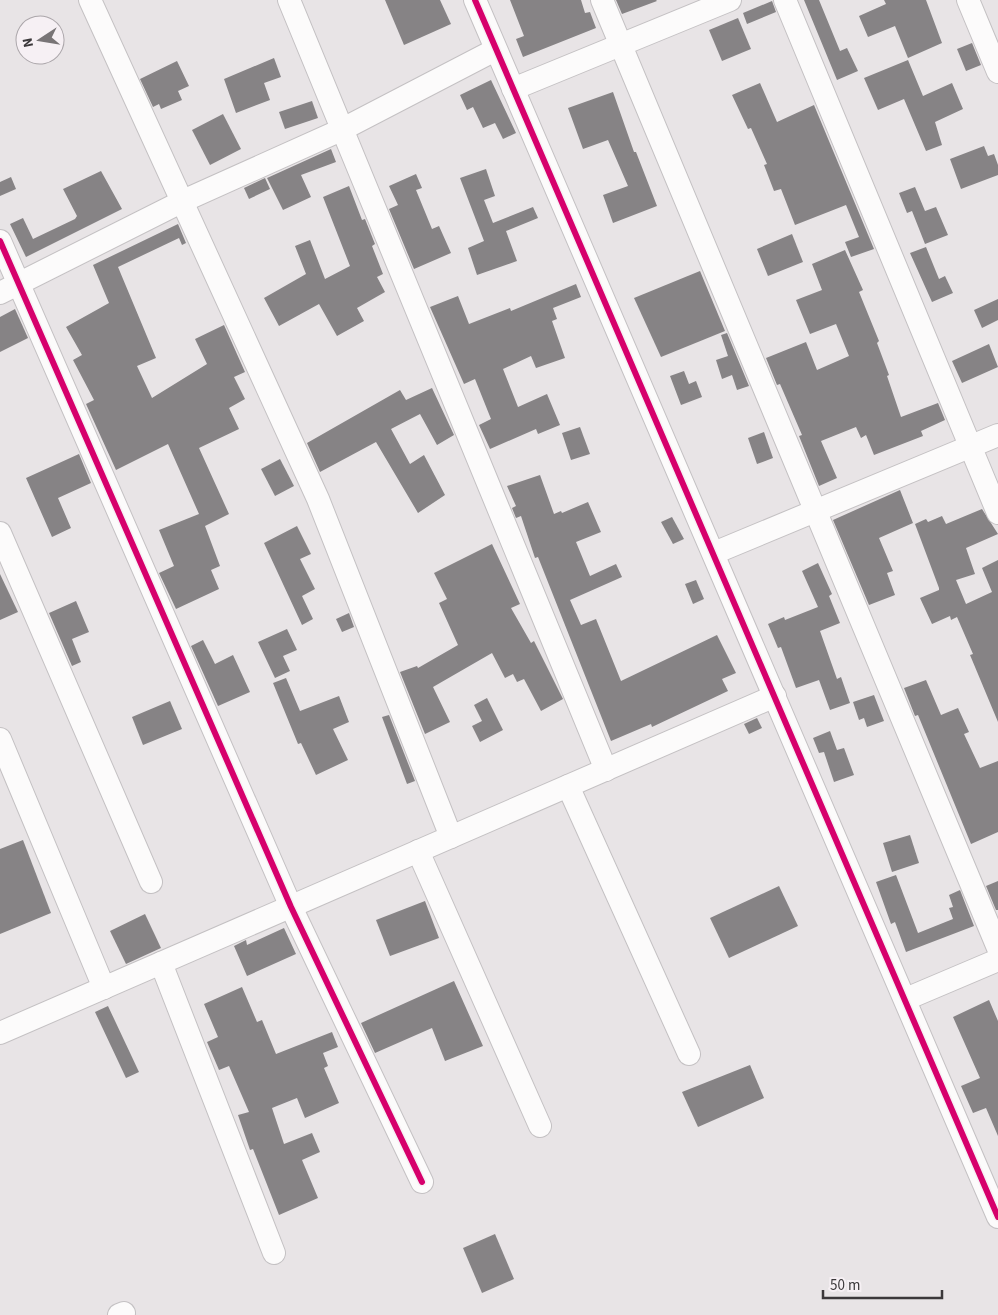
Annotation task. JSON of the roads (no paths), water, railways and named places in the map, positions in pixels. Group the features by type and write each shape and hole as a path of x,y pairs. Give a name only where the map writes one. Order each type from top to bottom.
{"street":[{"path":"90,0 318,499 452,836"},
{"path":"289,0 606,770"},
{"path":"476,0 495,50 714,553 998,1217"},
{"path":"602,0 998,948"},
{"path":"513,89 622,46 730,0"},
{"path":"785,0 998,513"},
{"path":"968,0 998,72"},
{"path":"9,288 183,201 341,130 495,50"},
{"path":"0,241 9,288 290,907 422,1182"},
{"path":"714,553 998,435"},
{"path":"0,533 151,882"},
{"path":"0,1033 775,696"},
{"path":"0,739 104,988"},
{"path":"568,786 689,1054"},
{"path":"418,851 540,1126"},
{"path":"906,999 998,960"},
{"path":"161,963 274,1253"}]}
